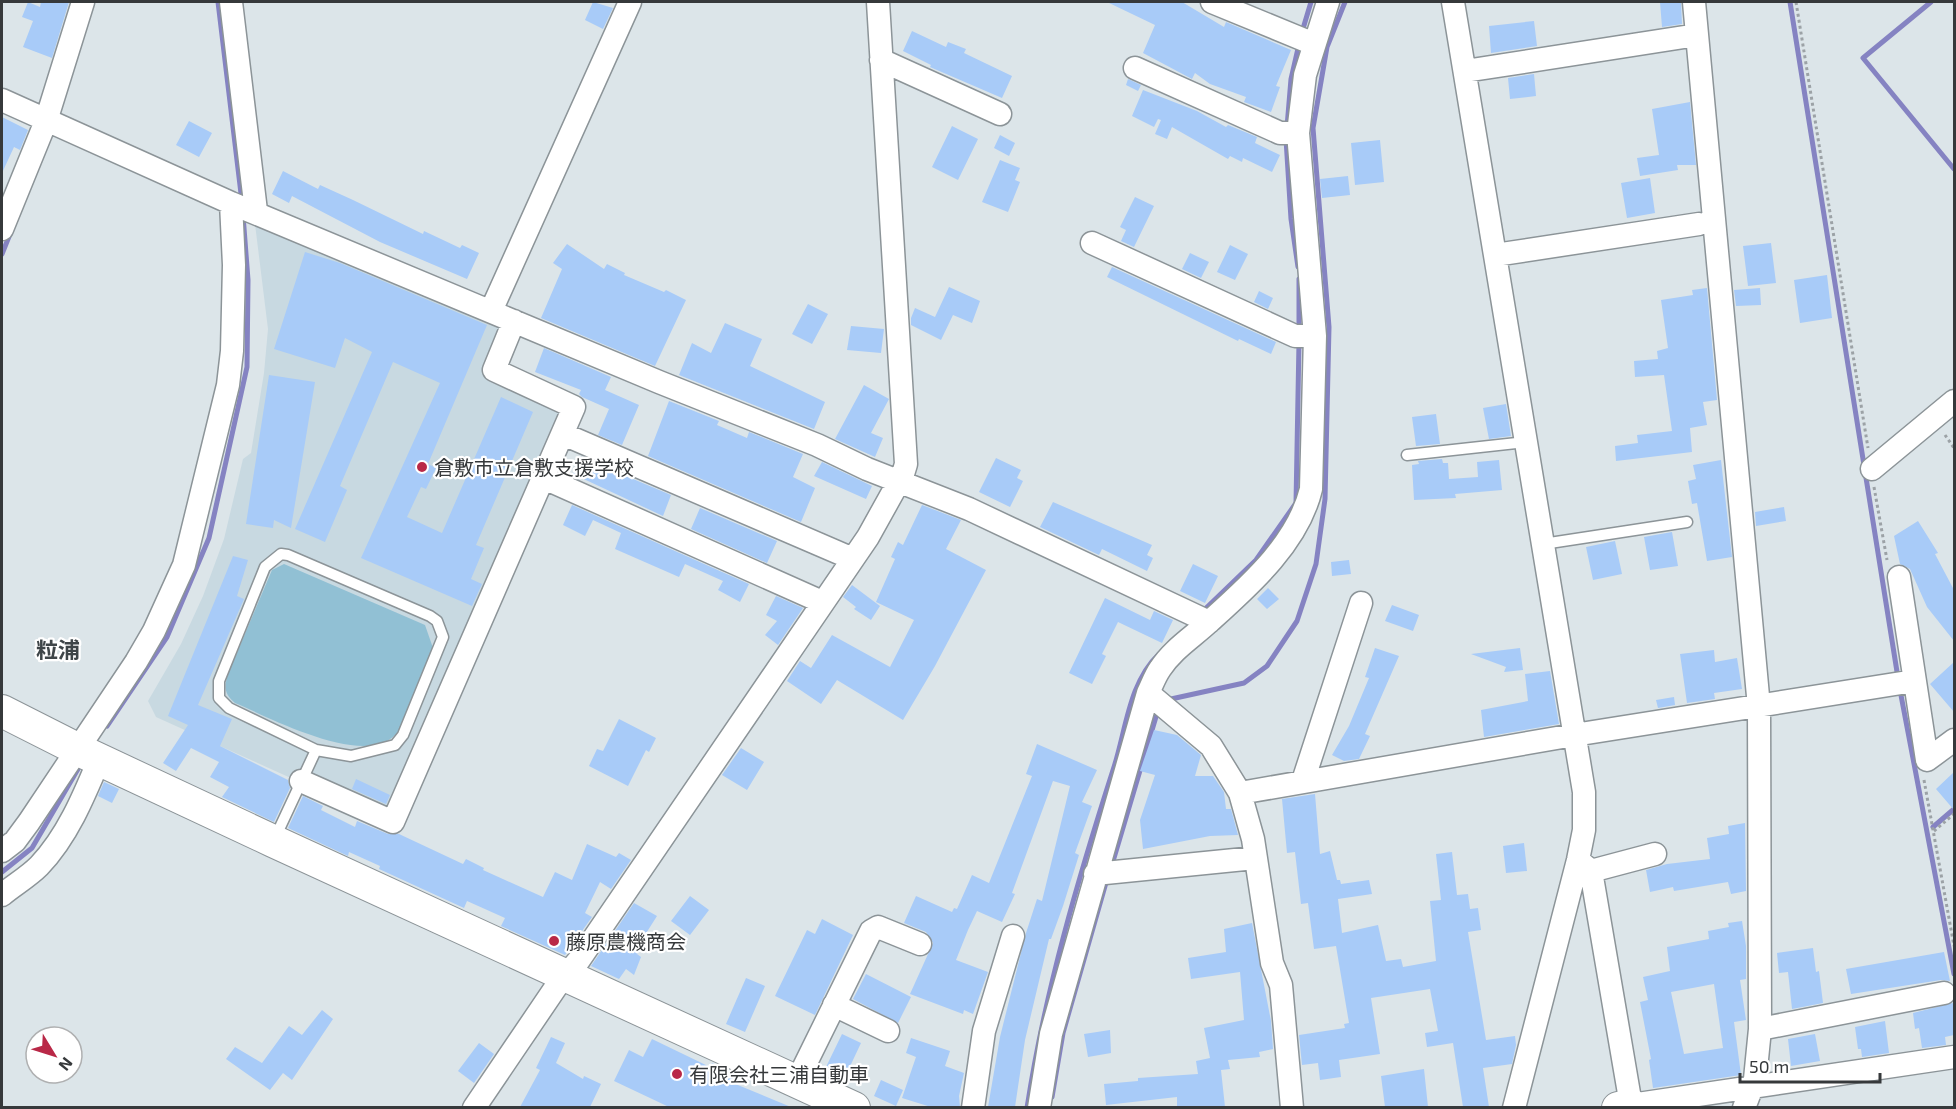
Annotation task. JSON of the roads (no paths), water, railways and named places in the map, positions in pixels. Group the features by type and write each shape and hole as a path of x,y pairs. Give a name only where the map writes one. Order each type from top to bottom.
{"street":[{"path":"2,229 51,123 83,2"},
{"path":"2,850 15,841 88,755 154,631 184,566 193,537 228,385 234,275 244,207 231,2"},
{"path":"491,311 630,2"},
{"path":"474,1107 565,976 579,960 853,559 899,481 906,464 878,2"},
{"path":"1212,2 1304,39"},
{"path":"1039,1107 1051,1034 1157,701 1160,669 1202,618 1279,551 1291,536 1308,505 1311,489 1305,336 1289,133 1305,75 1304,39 1328,2"},
{"path":"1453,2 1584,792 1584,865 1625,1106 1748,1098 1954,1057"},
{"path":"1694,2 1692,36 1754,707 1760,1029 1748,1098"},
{"path":"1465,71 1692,36"},
{"path":"881,60 1000,114"},
{"path":"1135,68 1289,133"},
{"path":"2,100 244,207 817,445 867,469 969,509 1202,618"},
{"path":"1495,255 1699,224"},
{"path":"1092,243 1305,336"},
{"path":"302,781 393,822 574,407 494,370 514,321"},
{"path":"1872,469 1954,401"},
{"path":"563,434 853,559"},
{"path":"544,478 822,602"},
{"path":"1899,577 1927,760 1954,740"},
{"path":"1303,782 1361,603"},
{"path":"1240,792 1574,735 1914,681"},
{"path":"1157,701 1211,746 1240,792 1255,858 1272,963 1281,985 1292,1107"},
{"path":"2,711 88,755 850,1106"},
{"path":"2,895 38,867 53,849 82,799 88,755"},
{"path":"1584,865 1656,854"},
{"path":"1104,873 1255,858"},
{"path":"1514,1107 1584,865"},
{"path":"797,1081 871,932 878,927 920,944"},
{"path":"973,1107 984,1031 1013,936"},
{"path":"1760,1029 1944,993"},
{"path":"834,1005 888,1031"}],"lane":[{"path":"1407,455 1526,442"},
{"path":"1543,544 1687,522"},
{"path":"281,554 430,616 437,621 443,637 403,735 395,745 351,756 316,750 229,708 219,698 219,681 265,567 281,554"},
{"path":"273,841 316,750"}],"waterway":[{"path":"218,2 242,202"},
{"path":"1302,32 1311,2"},
{"path":"1167,702 1171,699 1244,683 1267,666 1297,621 1316,564 1325,499 1329,327 1313,128 1327,47 1345,2"},
{"path":"1790,2 1898,678"},
{"path":"1931,2 1863,58 1954,169"},
{"path":"1287,127 1291,79 1299,44"},
{"path":"1286,139 1291,219 1298,267"},
{"path":"107,726 167,637 209,538 247,367 248,280 243,215"},
{"path":"2,254 10,234"},
{"path":"1299,279 1299,330"},
{"path":"1202,612 1256,560 1296,503 1299,342"},
{"path":"1027,1108 1043,1021 1075,893 1135,692 1149,665 1159,654"},
{"path":"1900,690 1954,974"},
{"path":"1111,868 1158,710"},
{"path":"2,872 32,848 78,769"},
{"path":"1933,827 1954,809"},
{"path":"1052,1097 1063,1033 1107,879"}],"place":[{"name":"倉敷市立倉敷支援学校","path":"422,467"},
{"name":"藤原農機商会","path":"554,941"},
{"name":"有限会社三浦自動車","path":"677,1074"}],"district":[{"name":"粒浦","path":"58,649"}]}
